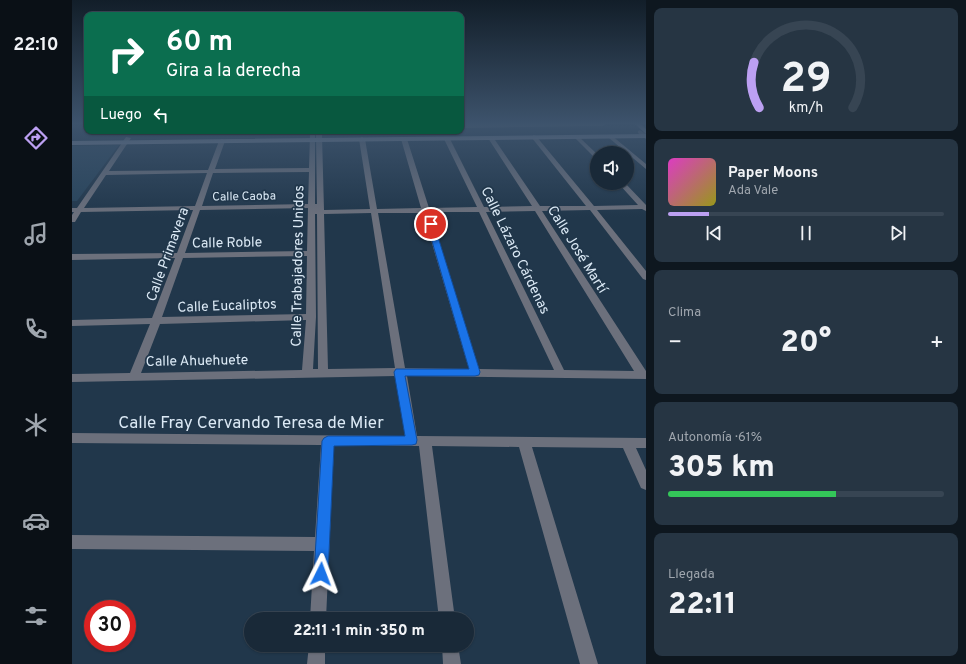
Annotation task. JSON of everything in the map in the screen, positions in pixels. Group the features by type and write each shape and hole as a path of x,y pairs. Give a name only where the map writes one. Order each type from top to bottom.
{"street":[{"path":"72,220 75,210 105,173 115,155"},
{"name":"Calle Primavera","path":"134,376 217,155"},
{"name":"Calle Trabajadores Unidos","path":"307,374 311,317 312,155"},
{"name":"Calle Trabajadores Unidos","path":"314,155 321,209 323,374"},
{"path":"364,155 399,372 418,441 446,612"},
{"path":"409,155 475,372"},
{"name":"Calle Lázaro Cárdenas","path":"455,155 561,374"},
{"name":"Calle José Martí","path":"502,155 644,375"},
{"path":"549,155 646,277"},
{"path":"632,155 646,167"},
{"path":"105,173 312,170"},
{"path":"628,190 645,208"},
{"name":"Calle Caoba","path":"75,210 198,208 373,210 645,208"},
{"name":"Calle Roble","path":"72,257 311,253"},
{"name":"Calle Eucaliptos","path":"72,323 311,317"},
{"name":"Calle Ahuehuete","path":"72,378 399,372 644,375"},
{"name":"Calle Fray Cervando Teresa de Mier","path":"72,438 646,443"},
{"path":"318,612 328,441"},
{"path":"524,442 589,664"},
{"path":"627,443 646,484"},
{"path":"72,542 322,544"},
{"path":"316,664 317,652"},
{"path":"451,652 452,664"}],"shaded area":[{"path":"72,155 112,155 77,201 72,201"}],"route":[{"path":"321,574 328,441 412,440 399,372 475,372 431,224"}]}
